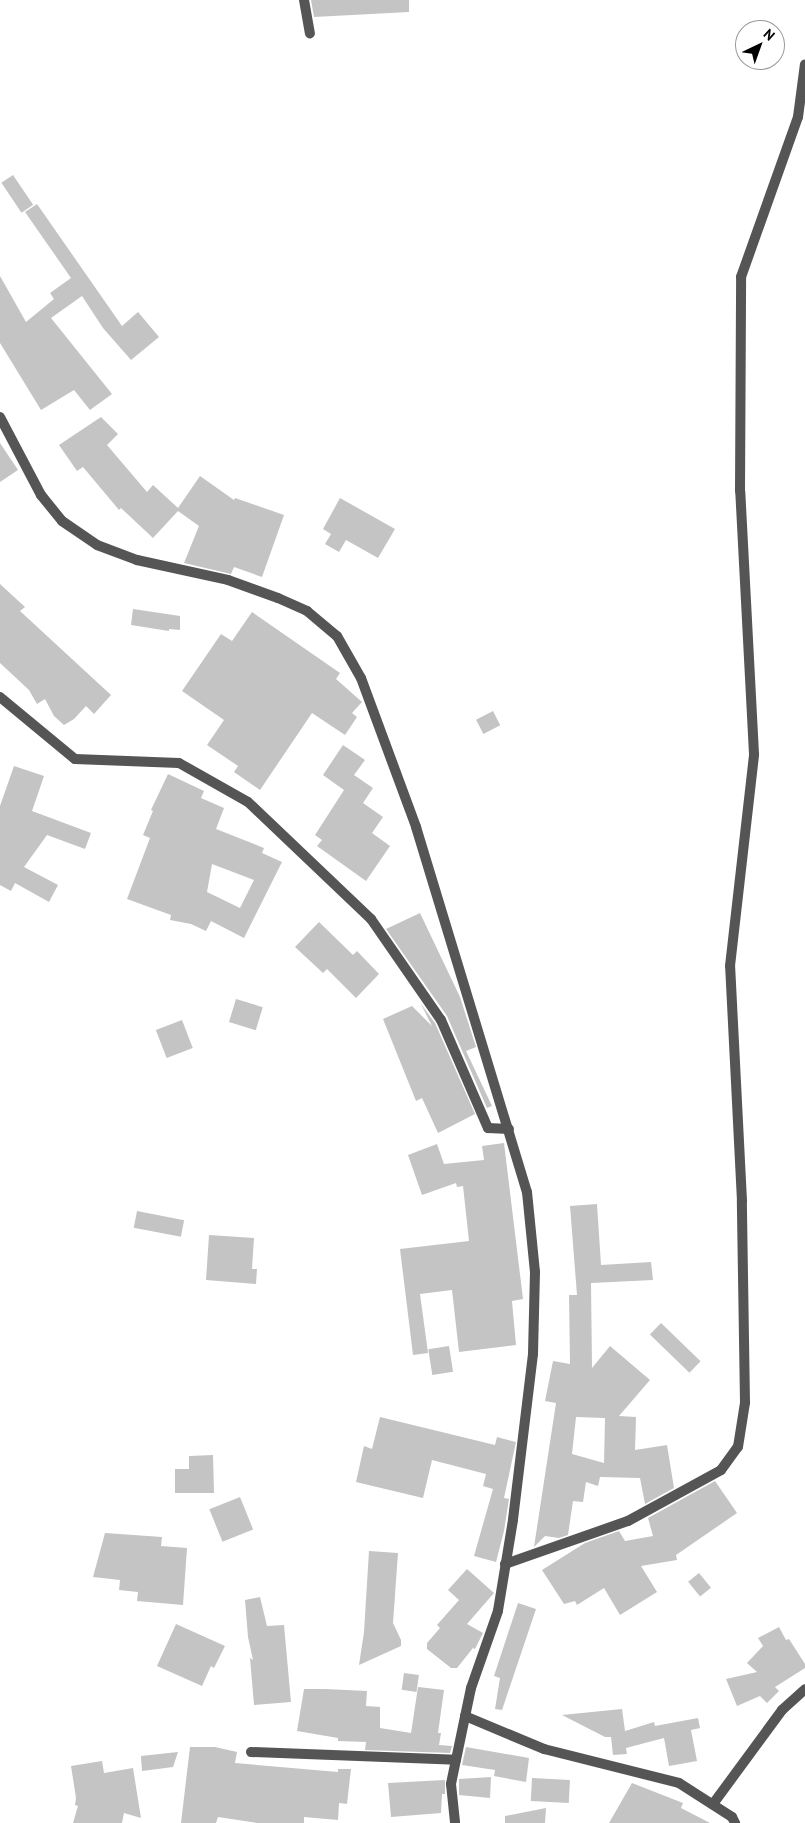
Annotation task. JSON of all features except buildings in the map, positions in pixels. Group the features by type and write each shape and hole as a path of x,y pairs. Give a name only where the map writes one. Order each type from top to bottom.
{"street":[{"path":"304,0 310,33"},
{"path":"506,1564 628,1521 721,1470 738,1447 745,1404 742,1210 730,966 754,754 740,491 741,277 798,116 805,64"},
{"path":"0,416 41,495 62,521 97,545 137,560 228,580 278,598 307,611 337,636 362,678 416,828 527,1192 535,1272 533,1354 506,1564 498,1611 471,1688 451,1784 455,1823"},
{"path":"0,697 74,759 180,763 248,802 370,919 441,1020 488,1128 509,1129"},
{"path":"713,1804 782,1710 805,1689"},
{"path":"465,1716 544,1749 679,1783 732,1817 735,1823"},
{"path":"251,1752 456,1760"}]}
